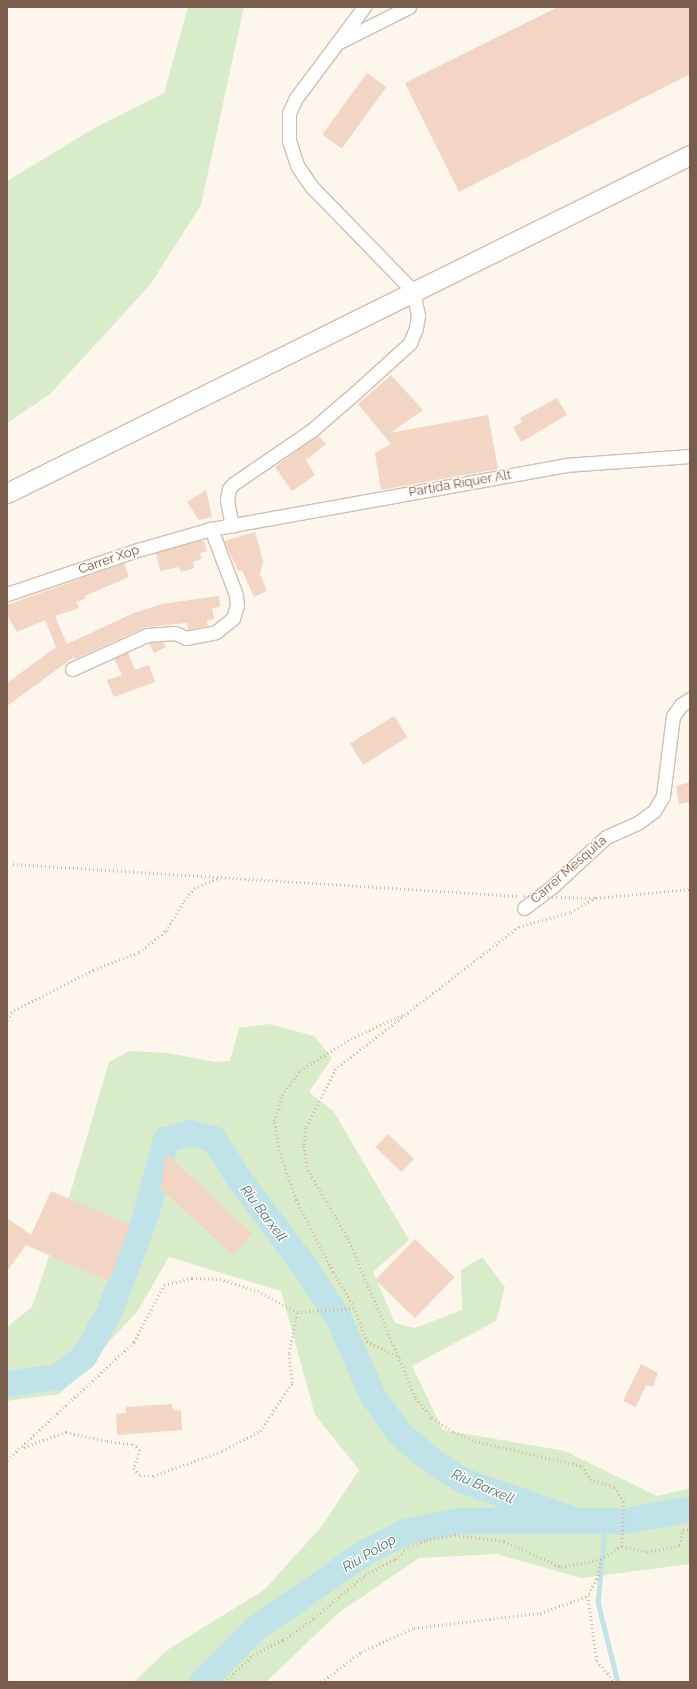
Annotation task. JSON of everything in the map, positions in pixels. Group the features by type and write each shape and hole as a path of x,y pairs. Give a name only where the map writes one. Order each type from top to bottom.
{"main road":[{"path":"7,493 690,155"}],"street":[{"path":"232,526 227,500 229,489 233,484 312,430 410,343 418,315 413,292 311,186 292,153 287,128 290,113 296,98 364,7"},
{"path":"338,42 409,7"},
{"name":"Partida Riquer Alt","path":"212,530 565,465 690,456"},
{"path":"72,669 147,635 175,633 186,638 216,632 233,618 237,606 236,595 212,530"},
{"name":"Carrer Xop","path":"7,594 134,551 212,530"},
{"name":"Carrer Mesquita","path":"524,902 554,885 606,837 638,822 654,811 663,796 673,716 681,706 690,699"}],"path":[{"path":"13,864 221,877 524,902 559,897 596,898 690,889"},
{"path":"7,1014 14,1012 88,972 139,952 166,931 194,888 221,877"},
{"path":"596,898 570,913 519,927 336,1069 306,1128 304,1146 308,1170 348,1238 416,1398 432,1418 454,1432 474,1441 582,1466 590,1479 615,1487 624,1502 622,1546"},
{"path":"7,1020 14,1012"},
{"path":"400,1358 367,1342 354,1308 333,1272 296,1200 278,1151 274,1121 282,1095 300,1070 351,1039 408,1012"},
{"path":"7,1460 22,1448 134,1342 164,1285 192,1278 220,1279 258,1291 297,1312 354,1308"},
{"path":"22,1448 66,1432 107,1441 133,1444 140,1450 134,1468 140,1476 153,1476 222,1451 260,1431 292,1383 289,1353 297,1312"},
{"path":"224,1682 253,1655 283,1640 314,1618 365,1575 395,1559 409,1547 426,1540 455,1535 504,1541 561,1567 602,1559 622,1546 648,1552 679,1545 683,1530 690,1528"},
{"path":"602,1559 597,1579 588,1596 597,1660 615,1682"},
{"path":"321,1682 361,1652 414,1628 540,1613 588,1596"}],"green space":[{"path":"188,7 244,7 201,205 150,285 50,394 7,423 7,181 93,129 164,93"},
{"path":"270,1024 314,1036 332,1058 309,1092 334,1112 409,1240 373,1272 395,1323 415,1328 462,1310 461,1270 482,1257 505,1287 496,1321 412,1366 443,1430 565,1451 657,1496 690,1488 690,1564 581,1578 497,1554 419,1558 337,1614 266,1682 134,1682 167,1650 264,1590 322,1526 359,1470 315,1415 281,1291 169,1257 137,1312 60,1394 7,1401 7,1327 32,1307 70,1194 109,1062 129,1051 168,1053 215,1062 230,1061 239,1028"}],"building":[{"path":"558,7 690,7 690,74 459,192 405,83"},
{"path":"367,73 386,87 342,149 322,134"},
{"path":"391,375 423,410 390,433 488,415 498,469 381,490 375,453 391,444 358,404"},
{"path":"557,398 567,415 521,442 513,427 522,422 520,418"},
{"path":"318,435 326,444 306,460 315,475 292,491 275,467"},
{"path":"206,490 212,517 199,520 187,502"},
{"path":"255,532 263,561 260,574 267,591 254,597 242,570 239,572 224,541"},
{"path":"204,541 207,551 200,553 202,559 193,562 194,568 181,572 179,567 160,571 156,553"},
{"path":"124,563 129,577 85,596 85,599 76,602 79,608 55,616 67,644 134,613 162,604 219,596 220,607 212,608 214,619 207,620 208,626 188,630 187,623 146,627 75,659 74,657 7,706 7,683 56,647 45,620 17,632 7,615 7,605"},
{"path":"163,642 166,647 154,653 149,643"},
{"path":"128,653 135,670 149,665 155,682 114,697 107,680 122,675 114,659"},
{"path":"394,716 407,737 363,765 350,744"},
{"path":"690,782 690,802 679,804 676,786"},
{"path":"388,1134 414,1159 401,1172 375,1147"},
{"path":"166,1153 252,1234 233,1255 161,1189"},
{"path":"51,1191 130,1225 109,1281 26,1245 7,1271 7,1218 31,1235"},
{"path":"415,1239 455,1277 415,1318 375,1280"},
{"path":"641,1364 658,1373 653,1387 646,1385 636,1407 623,1401"},
{"path":"171,1404 174,1411 181,1410 182,1430 117,1435 116,1414 126,1413 126,1407"}],"waterway":[{"name":"Riu Barxell","path":"7,1384 58,1377 84,1357 109,1313 146,1215 166,1140 190,1133 214,1139 239,1179 305,1267 338,1317 373,1396 400,1434 435,1463 464,1481 574,1520"},
{"path":"627,1521 690,1509"},
{"name":"Riu Polop","path":"202,1682 256,1628 368,1551 406,1532 458,1521 620,1521"},
{"path":"606,1521 598,1602 618,1682"}]}
